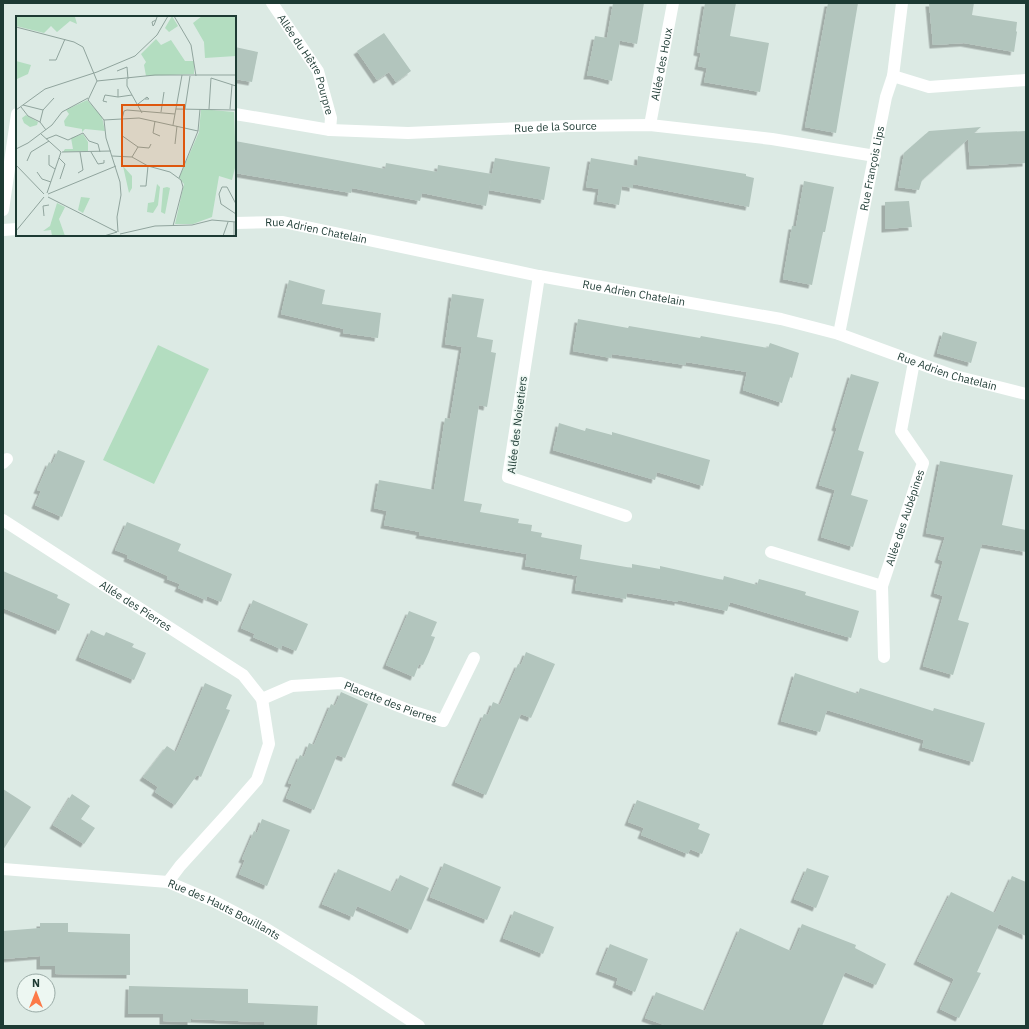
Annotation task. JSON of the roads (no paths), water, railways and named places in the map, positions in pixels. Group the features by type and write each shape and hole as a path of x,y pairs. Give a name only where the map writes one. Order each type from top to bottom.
{"street":[{"name":"Allée du Hêtre Pourpre","path":"272,3 318,71 331,118 330,130"},
{"name":"Allée des Houx","path":"650,125 673,3"},
{"name":"Rue François Lips","path":"839,334 886,97 893,76 902,3"},
{"path":"893,76 929,87 1026,80"},
{"name":"Rue de la Source","path":"236,114 330,130 414,132 568,126 650,125 772,139 875,156"},
{"path":"3,210 16,121"},
{"name":"Rue Adrien Chatelain","path":"236,223 283,222 539,276 782,319 839,334 951,376 1026,394"},
{"path":"3,230 16,230"},
{"name":"Allée des Noisetiers","path":"539,276 508,478 626,516"},
{"name":"Allée des Aubépines","path":"884,657 882,586 923,463 901,431 914,362"},
{"name":"Allée des Pierres","path":"3,520 243,675 262,699"},
{"path":"771,552 882,586"},
{"name":"Placette des Pierres","path":"262,699 292,686 341,684 411,711 443,721 474,658"},
{"path":"168,882 180,866 257,780 268,744 262,699"},
{"name":"Rue des Hauts Bouillants","path":"3,869 168,882 215,902 265,928 349,980 419,1026"}]}
